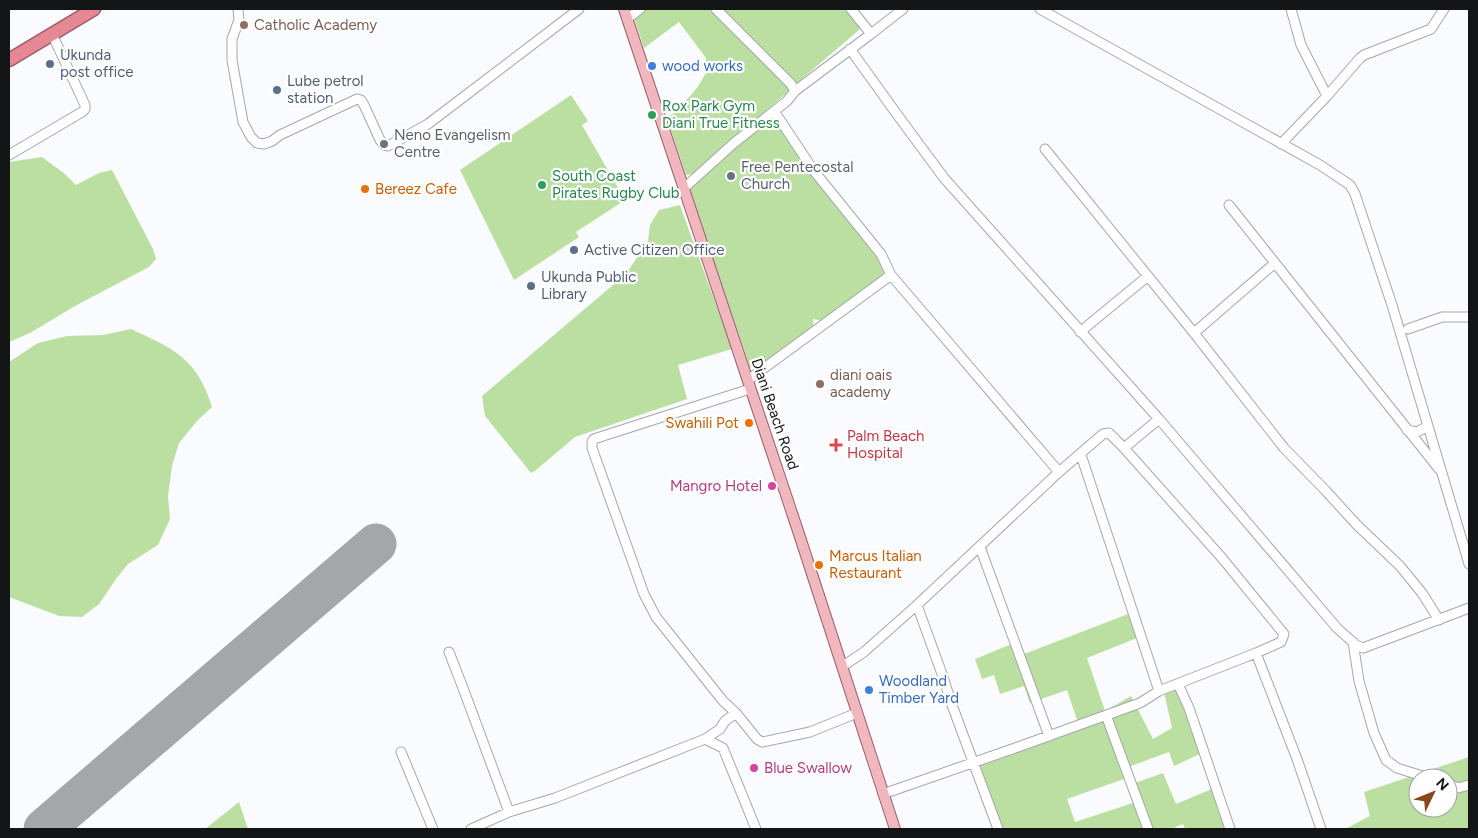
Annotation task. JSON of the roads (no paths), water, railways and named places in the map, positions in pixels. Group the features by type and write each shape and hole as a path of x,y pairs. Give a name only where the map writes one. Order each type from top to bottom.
{"highway":[{"path":"9,60 94,9"}],"main road":[{"name":"Diani Beach Road","path":"624,9 843,666 895,829"}],"street":[{"path":"238,9 239,20 232,39 232,60 243,122 250,137 257,143 264,144 356,98 364,104 381,142 388,146 428,124 579,9"},
{"path":"627,19 640,9"},
{"path":"716,9 791,84 795,91"},
{"path":"851,9 871,34"},
{"path":"684,189 734,143 787,101 795,91 902,9"},
{"path":"1291,9 1301,45 1326,96"},
{"path":"1281,144 1364,55 1431,29 1444,9"},
{"path":"1044,10 1320,165 1350,185 1358,204 1402,340 1469,564"},
{"path":"9,155 85,109 52,34"},
{"path":"850,49 944,178 1159,419 1337,628 1363,648 1469,608"},
{"path":"774,110 814,171 882,254 891,275 1059,472"},
{"path":"1044,149 1194,333 1284,448 1326,490 1357,525 1400,566 1422,593 1439,620"},
{"path":"1229,205 1442,473"},
{"path":"1194,333 1275,263"},
{"path":"857,713 810,732 762,742 757,739 656,617 644,594 592,448 592,442 594,439 749,385 891,275"},
{"path":"1080,332 1148,276"},
{"path":"1398,328 1408,329 1442,317 1469,316"},
{"path":"1402,340 1408,329"},
{"path":"1124,448 1159,419"},
{"path":"1407,430 1417,432 1428,426"},
{"path":"843,666 864,652 980,547 1059,472 1081,455 1102,434 1106,433 1124,448 1222,558 1284,634 1281,642 1159,691 1140,703 884,794"},
{"path":"1081,455 1159,691"},
{"path":"980,547 1049,736"},
{"path":"917,605 998,829"},
{"path":"1353,642 1362,690 1374,733 1386,760 1397,768 1408,771"},
{"path":"449,652 508,812"},
{"path":"1256,653 1322,829"},
{"path":"1178,684 1189,708 1230,829"},
{"path":"471,829 490,825 508,812 555,798 705,739 720,729 736,713"},
{"path":"1106,715 1148,829"},
{"path":"720,729 723,748 756,829"},
{"path":"705,739 723,748"},
{"path":"401,752 433,829"}],"place":[{"name":"Catholic Academy","path":"244,25"},
{"name":"Ukunda post office","path":"50,64"},
{"name":"wood works","path":"652,66"},
{"name":"Lube petrol station","path":"277,90"},
{"name":"Rox Park Gym Diani True Fitness","path":"652,115"},
{"name":"Neno Evangelism Centre","path":"384,144"},
{"name":"Free Pentecostal Church","path":"731,176"},
{"name":"South Coast Pirates Rugby Club","path":"542,185"},
{"name":"Bereez Cafe","path":"365,189"},
{"name":"Active Citizen Office","path":"574,250"},
{"name":"Ukunda Public Library","path":"531,286"},
{"name":"diani oais academy","path":"820,384"},
{"name":"Swahili Pot","path":"749,423"},
{"name":"Palm Beach Hospital","path":"836,445"},
{"name":"Mangro Hotel","path":"772,486"},
{"name":"Marcus Italian Restaurant","path":"819,565"},
{"name":"Woodland Timber Yard","path":"869,690"},
{"name":"Blue Swallow","path":"754,768"}]}
